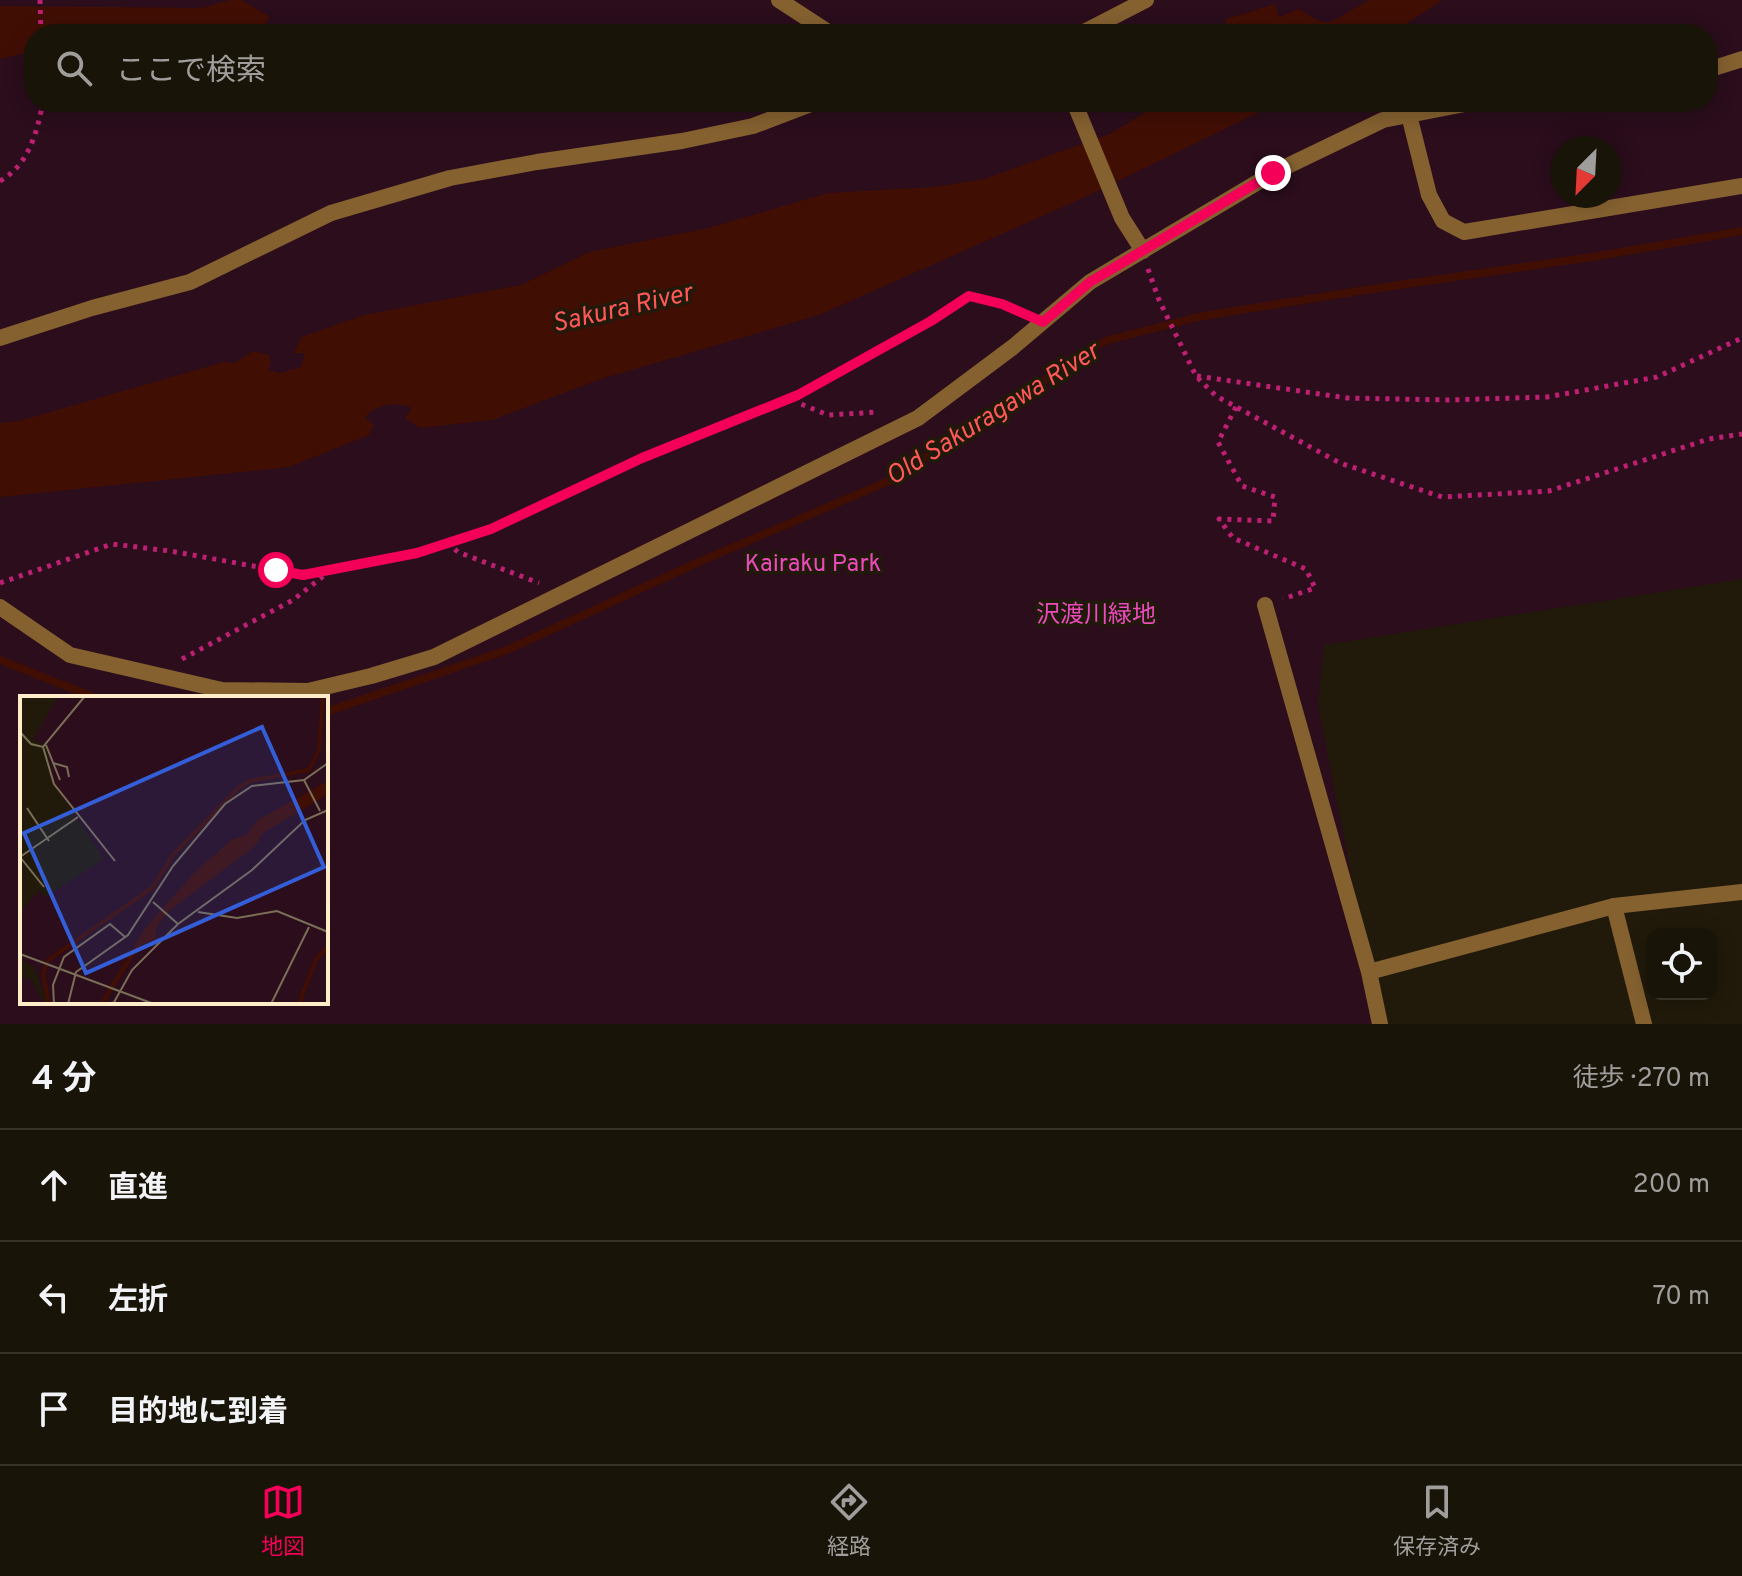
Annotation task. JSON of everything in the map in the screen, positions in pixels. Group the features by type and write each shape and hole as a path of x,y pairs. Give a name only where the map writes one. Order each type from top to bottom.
{"street":[{"path":"779,0 816,24"},
{"path":"1099,24 1146,0"},
{"path":"1718,67 1742,59"},
{"path":"0,338 92,308 190,282 331,213 450,178 710,135 753,126 790,112"},
{"path":"1079,112 1122,218 1143,251"},
{"path":"0,607 70,655 222,690 308,691 434,657 911,422 1013,347 1090,282 1273,173 1383,120 1424,112"},
{"path":"1409,115 1429,195 1443,221 1464,232 1742,186"},
{"path":"1265,605 1369,972 1380,1024"},
{"path":"1369,972 1614,906 1742,892"},
{"path":"1614,906 1644,1024"}],"path":[{"path":"40,2 41,24"},
{"path":"0,181 24,160 41,112"},
{"path":"1143,251 1159,300 1196,376 1216,396 1340,463 1442,497 1549,491 1709,439 1742,434"},
{"path":"0,583 112,544 303,575 417,553 491,529 642,458 798,395 931,321 969,296 1002,304 1043,322"},
{"path":"1196,376 1347,398 1448,400 1547,397 1657,377 1742,338"},
{"path":"798,395 801,404 828,415 882,412 911,422"},
{"path":"1236,407 1218,442 1242,486 1275,497 1273,521 1219,519 1233,538 1306,569 1315,588 1265,605"},
{"path":"447,543 458,552 566,594"},
{"path":"181,660 293,600 332,569"}],"green space":[{"name":"Kairaku Park","path":"0,0 1742,0 1742,579 1324,645 1318,704 1380,1024 0,1024"}],"water":[{"path":"241,0 270,17 265,24 24,24 24,53 0,59 0,6 202,8"},
{"path":"1370,0 1443,0 1406,24 1226,24 1226,19 1275,4 1279,17 1299,9 1328,23"},
{"name":"Sakura River","path":"1146,112 1259,112 1083,198 819,315 601,379 492,420 420,428 405,418 412,408 387,405 365,417 374,425 369,435 289,467 0,497 0,423 19,421 224,362 235,363 253,351 269,355 271,363 268,370 279,373 301,367 305,353 293,353 302,337 364,315 521,285 589,252 708,228 828,193 934,187 984,179 1110,134"}],"waterway":[{"name":"Old Sakuragawa River","path":"328,711 507,650 701,561 889,481 1105,341 1198,317 1742,231"},
{"name":"Old Sakuragawa River","path":"0,660 91,696"}],"route":[{"path":"276,570 303,575 417,553 491,529 642,458 798,395 931,321 969,296 1002,304 1043,322 1090,282 1273,173"}],"park label":[{"name":"沢渡川緑地","path":"1096,614"}]}
